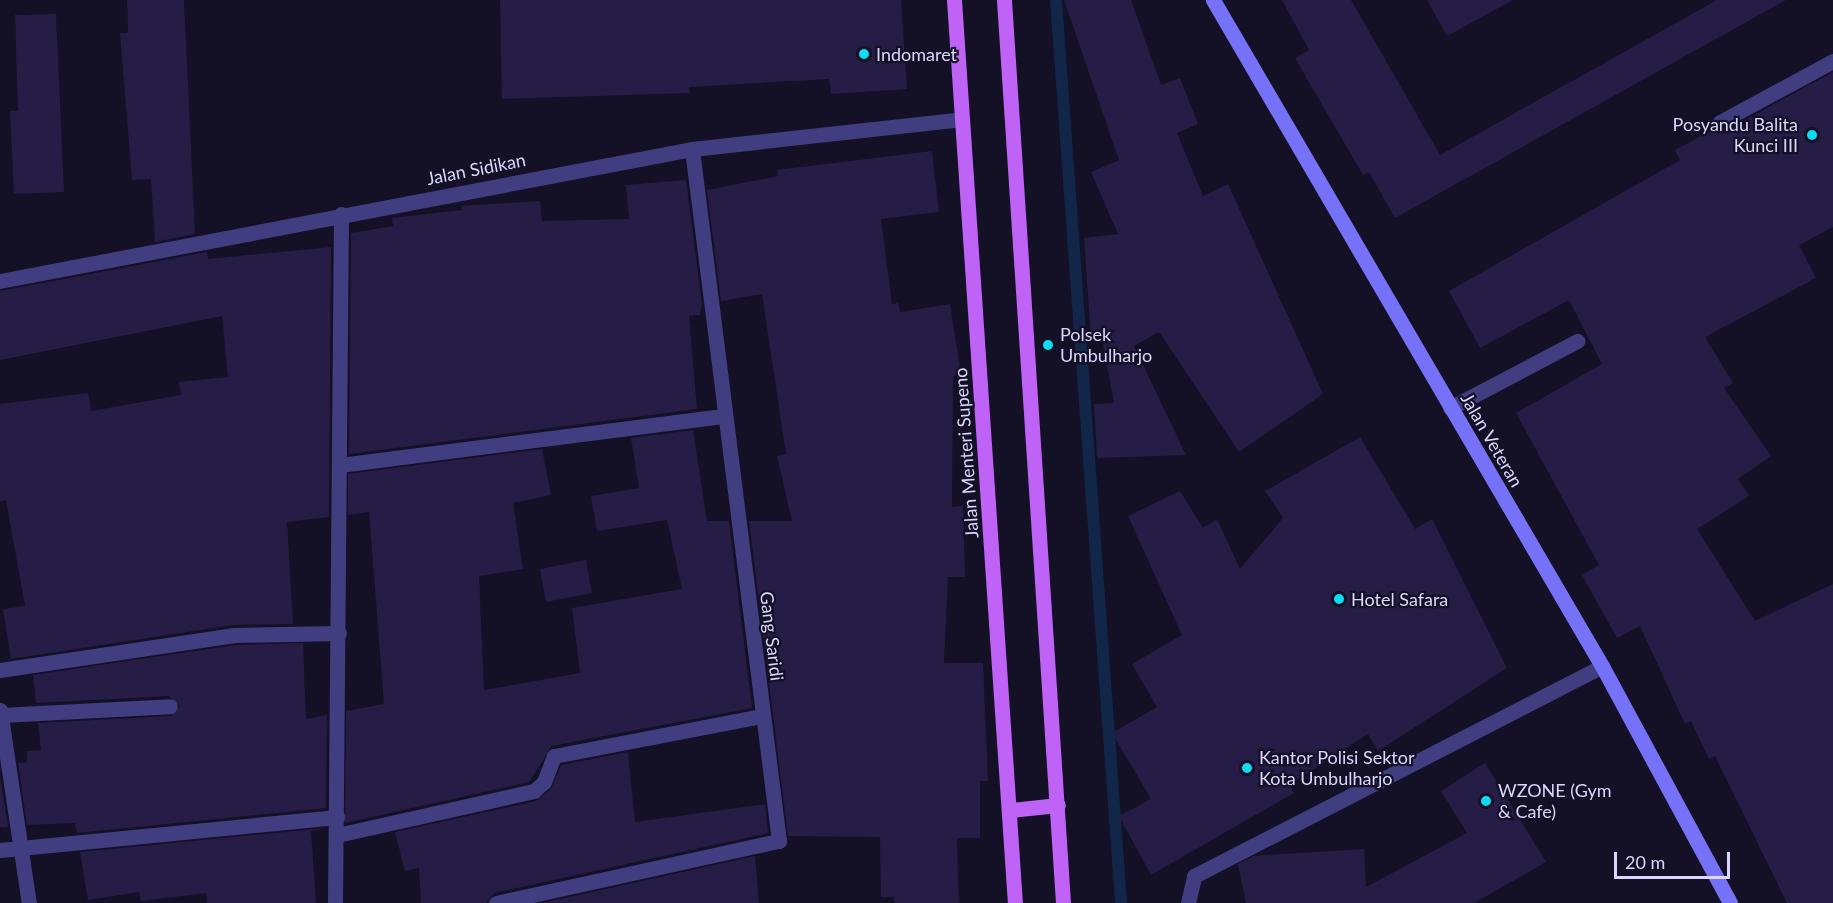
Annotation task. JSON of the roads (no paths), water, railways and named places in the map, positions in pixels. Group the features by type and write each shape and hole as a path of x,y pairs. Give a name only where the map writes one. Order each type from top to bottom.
{"main road":[{"name":"Jalan Menteri Supeno","path":"954,0 1015,903"},
{"path":"1004,0 1063,903"},
{"name":"Jalan Veteran","path":"1213,0 1602,666 1730,903"},
{"path":"1010,810 1058,805"}],"street":[{"path":"1720,122 1833,61"},
{"name":"Jalan Sidikan","path":"0,281 341,214 692,149 962,119"},
{"name":"Gang Saridi","path":"496,903 779,841 723,416 692,149"},
{"path":"336,903 341,214"},
{"path":"1450,408 1577,341"},
{"path":"340,465 723,416"},
{"path":"0,670 234,634 339,633"},
{"path":"1188,903 1194,876 1602,666"},
{"path":"1,715 170,706"},
{"path":"0,710 29,903"},
{"path":"337,835 534,791 544,782 554,756 762,716"},
{"path":"0,850 337,817"}],"waterway":[{"path":"1056,0 1121,903"}],"place":[{"name":"Indomaret","path":"864,54"},
{"name":"Posyandu Balita Kunci III","path":"1812,135"},
{"name":"Polsek Umbulharjo","path":"1048,345"},
{"name":"Hotel Safara","path":"1339,599"},
{"name":"Kantor Polisi Sektor Kota Umbulharjo","path":"1247,768"},
{"name":"WZONE (Gym & Cafe)","path":"1486,801"}]}
